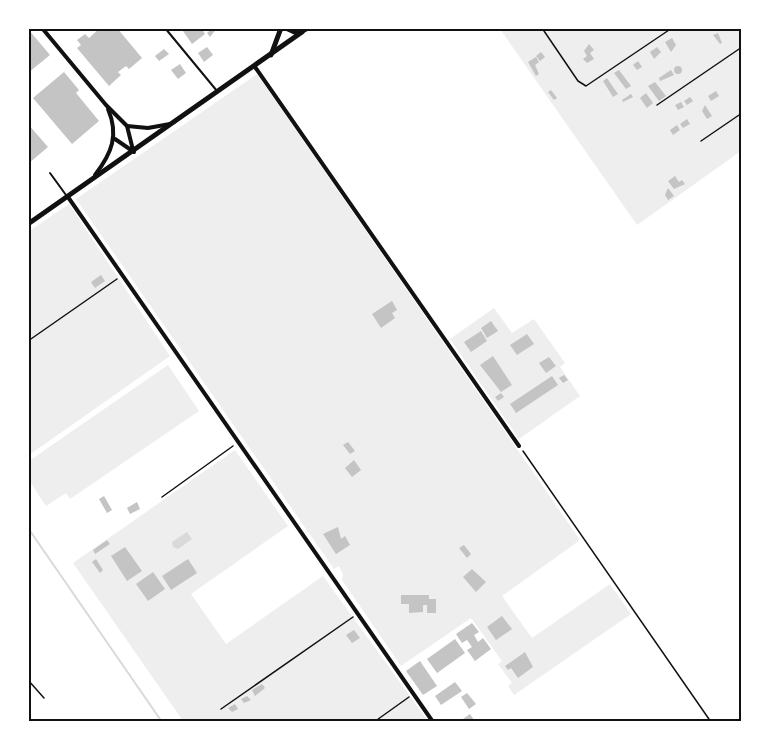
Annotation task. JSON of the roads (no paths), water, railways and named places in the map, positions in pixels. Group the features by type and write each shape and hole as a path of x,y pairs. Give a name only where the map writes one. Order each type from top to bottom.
{"main road":[{"path":"270,57 281,28"},
{"path":"287,28 293,32 305,30"},
{"path":"28,224 270,57 305,30"}],"street":[{"path":"42,28 106,105 128,126 134,152"},
{"path":"255,67 519,446"},
{"path":"90,181 108,158 115,138 106,105"},
{"path":"128,126 148,128 174,123"},
{"path":"115,138 134,152"},
{"path":"68,197 433,722"}],"lane":[{"path":"165,28 218,93"},
{"path":"50,173 68,197"}],"waterway":[{"path":"28,528 162,722"}]}
